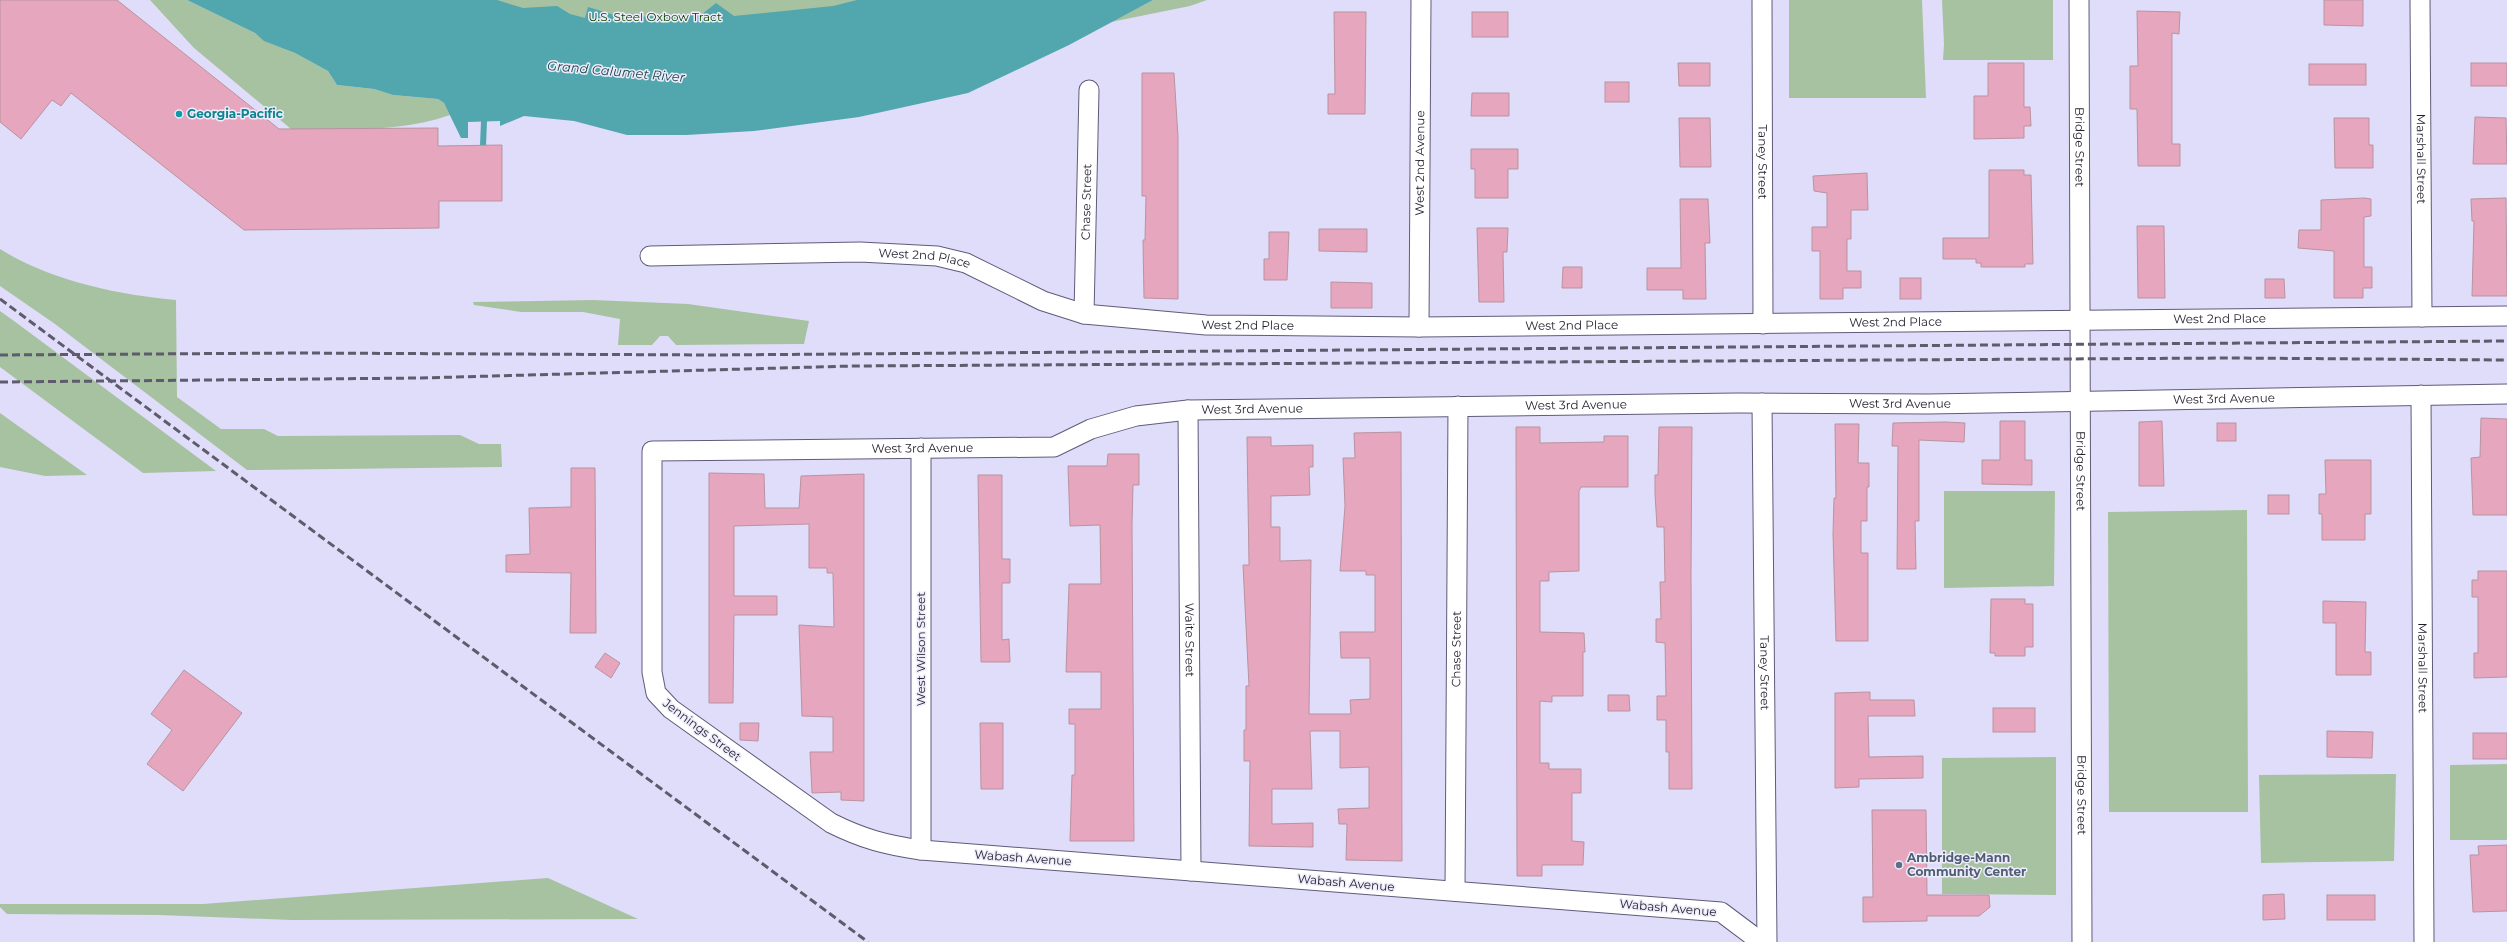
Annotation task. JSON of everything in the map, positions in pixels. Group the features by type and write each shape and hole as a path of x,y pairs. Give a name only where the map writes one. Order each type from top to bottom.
{"street":[{"name":"West 2nd Avenue","path":"1419,327 1421,0"},
{"name":"Taney Street","path":"1762,0 1763,324"},
{"name":"Bridge Street","path":"2079,0 2082,942"},
{"name":"Marshall Street","path":"2420,0 2422,317"},
{"name":"Chase Street","path":"1084,314 1089,90"},
{"name":"West 2nd Place","path":"650,256 860,252 937,256 966,263 1043,301 1084,314 1214,325 1419,327 2507,316"},
{"name":"Marshall Street","path":"2421,394 2424,942"},
{"name":"West 3rd Avenue","path":"652,451 1054,447 1091,429 1136,416 1188,410 1762,403 1928,404 2421,394 2507,394"},
{"name":"Taney Street","path":"1762,403 1767,942"},
{"name":"Chase Street","path":"1455,891 1458,406"},
{"name":"Waite Street","path":"1188,410 1191,871"},
{"name":"West Wilson Street","path":"920,850 921,448"},
{"name":"Jennings Street","path":"652,451 652,672 656,693 671,709 831,823 868,840 920,850"},
{"name":"Wabash Avenue","path":"920,850 1721,912 1761,942"}],"green space":[{"path":"150,0 187,0 255,33 265,41 295,53 328,71 337,85 374,89 393,95 438,99 444,103 450,115 411,125 371,129 291,129 194,48"},
{"name":"U.S. Steel Oxbow Tract","path":"422,0 888,0 663,34"},
{"path":"1153,0 1207,0 1190,6 1111,22"},
{"path":"1789,0 1922,0 1926,98 1789,98"},
{"path":"1942,0 2053,0 2053,60 1943,60 1944,44"},
{"path":"0,249 19,260 40,269 85,284 108,290 154,298 176,300 177,397 221,429 264,429 278,436 460,435 479,444 501,444 502,467 247,470 55,324 0,286"},
{"path":"593,300 688,304 809,321 804,344 676,345 668,336 660,336 652,345 618,345 620,319 583,312 521,312 474,305 473,302"},
{"path":"0,311 216,471 143,473 0,367"},
{"path":"0,413 87,475 45,476 0,467"},
{"path":"1944,491 2055,491 2054,586 1944,588"},
{"path":"2247,510 2248,812 2109,812 2108,512"},
{"path":"2056,757 2056,895 1942,894 1942,758"},
{"path":"2507,764 2507,840 2450,840 2450,765"},
{"path":"2396,774 2394,861 2261,863 2259,775"},
{"path":"548,878 638,919 292,920 159,915 7,914 0,907 0,904 203,904"}],"water":[{"name":"Grand Calumet River","path":"187,0 497,0 523,8 557,6 570,14 585,18 588,7 621,17 701,15 716,3 734,16 833,6 857,0 1153,0 1069,45 968,93 859,117 754,131 686,135 627,135 574,121 524,116 500,126 500,121 468,122 468,138 461,138 444,103 438,99 393,95 374,89 337,85 328,71 295,53 264,41 255,33"}],"building":[{"name":"Georgia-Pacific","path":"0,0 117,0 279,129 438,128 438,146 502,145 502,201 439,201 439,228 244,230 71,93 61,106 52,100 21,139 0,122"},
{"path":"2324,0 2363,0 2363,26 2324,25"},
{"path":"2137,11 2180,12 2179,34 2172,33 2172,144 2180,144 2180,166 2138,166 2137,109 2130,109 2130,66 2138,66"},
{"path":"1334,12 1366,12 1365,114 1328,114 1328,94 1335,94"},
{"path":"1472,12 1508,12 1508,37 1472,37"},
{"path":"1678,63 1710,63 1710,86 1679,86"},
{"path":"1988,63 2024,63 2024,107 2030,107 2031,126 2024,126 2024,138 1974,139 1974,96 1988,96"},
{"path":"2471,63 2507,63 2507,86 2471,86"},
{"path":"2309,64 2366,64 2366,85 2309,85"},
{"path":"1142,73 1174,73 1178,137 1178,299 1144,298 1143,240 1145,240 1146,196 1142,196"},
{"path":"1605,82 1629,82 1629,102 1605,102"},
{"path":"1472,93 1509,93 1509,116 1471,116"},
{"path":"2475,117 2506,118 2507,164 2473,164"},
{"path":"1679,118 1710,118 1711,167 1680,167"},
{"path":"2334,118 2369,118 2369,145 2373,145 2373,168 2335,168"},
{"path":"1471,149 1518,149 1518,169 1508,169 1508,198 1475,198 1475,169 1471,169"},
{"path":"1989,170 2024,170 2024,175 2031,175 2033,264 2025,264 2025,267 1981,267 1981,263 1976,263 1976,259 1943,259 1943,238 1989,238"},
{"path":"1867,173 1868,210 1851,210 1851,239 1847,239 1847,271 1861,271 1861,288 1843,288 1843,299 1820,299 1820,251 1812,251 1812,227 1827,227 1827,193 1814,191 1813,176"},
{"path":"2506,198 2507,296 2472,296 2474,221 2472,221 2471,199"},
{"path":"1680,199 1708,199 1710,243 1705,243 1706,299 1683,299 1683,290 1647,290 1647,268 1681,268"},
{"path":"2371,199 2371,216 2364,217 2364,267 2372,267 2372,288 2363,288 2363,298 2334,298 2334,251 2298,248 2299,230 2321,230 2321,200"},
{"path":"2137,226 2164,226 2165,298 2138,298"},
{"path":"1477,228 1508,228 1507,252 1503,252 1504,302 1479,302"},
{"path":"1319,229 1367,229 1367,252 1319,251"},
{"path":"1269,232 1289,232 1287,280 1264,280 1264,259 1269,259"},
{"path":"1563,267 1582,267 1582,288 1562,288"},
{"path":"1900,278 1921,278 1921,299 1900,299"},
{"path":"2265,279 2284,279 2285,298 2265,298"},
{"path":"1331,282 1372,283 1372,308 1331,308"},
{"path":"2481,418 2507,419 2507,515 2473,515 2471,458 2480,457"},
{"path":"2000,421 2025,421 2025,460 2032,460 2032,485 1982,484 1982,460 2000,460"},
{"path":"2162,421 2164,486 2139,486 2139,422"},
{"path":"1893,423 1965,423 1964,442 1919,440 1919,521 1915,521 1916,569 1897,569 1898,446 1892,446"},
{"path":"2217,423 2236,423 2236,441 2217,441"},
{"path":"1835,424 1859,424 1858,463 1869,463 1867,521 1861,521 1861,553 1868,553 1868,641 1836,641 1833,534 1834,498 1836,498"},
{"path":"1516,427 1540,427 1540,443 1604,442 1604,436 1628,436 1628,487 1581,487 1579,491 1579,571 1549,572 1549,581 1540,581 1540,632 1584,633 1585,652 1583,652 1583,696 1552,696 1552,702 1540,701 1540,763 1549,763 1549,769 1581,769 1581,793 1572,793 1572,841 1584,842 1583,865 1542,865 1542,876 1517,876"},
{"path":"1659,427 1692,427 1692,789 1669,789 1669,752 1666,752 1666,720 1657,720 1657,696 1666,696 1665,643 1656,642 1656,619 1661,619 1660,582 1665,582 1664,527 1657,527 1655,493 1655,475 1658,475"},
{"path":"1401,432 1402,861 1346,860 1347,824 1339,824 1338,809 1369,808 1369,767 1340,768 1340,731 1310,731 1312,789 1272,789 1272,824 1313,823 1313,847 1249,846 1250,761 1244,761 1244,730 1246,730 1246,686 1249,686 1243,565 1249,565 1247,437 1271,437 1271,446 1313,445 1313,467 1309,467 1310,495 1271,496 1271,527 1280,527 1280,561 1311,560 1309,714 1351,714 1350,700 1370,699 1370,658 1341,658 1340,632 1375,632 1375,575 1366,575 1366,571 1340,571 1345,506 1343,458 1355,458 1354,433"},
{"path":"1108,454 1139,454 1139,485 1133,485 1132,525 1134,841 1070,841 1072,775 1075,775 1075,724 1069,724 1069,709 1101,709 1101,672 1066,672 1069,584 1101,584 1100,525 1070,526 1068,466 1107,466"},
{"path":"2325,460 2371,460 2371,514 2365,514 2365,540 2322,540 2322,514 2319,514 2319,494 2326,494"},
{"path":"571,468 595,468 596,633 570,633 571,573 506,572 506,555 530,554 529,508 571,507"},
{"path":"709,473 764,474 765,508 799,508 801,476 864,474 864,801 841,800 841,792 812,793 810,752 833,752 833,717 802,716 799,625 834,627 833,573 827,573 827,568 809,568 809,524 734,526 734,596 777,596 777,615 734,615 733,703 709,703"},
{"path":"978,475 1002,475 1002,559 1010,559 1010,583 1002,583 1002,640 1009,639 1010,662 981,662"},
{"path":"2268,495 2289,495 2289,514 2268,514"},
{"path":"2478,571 2507,571 2507,677 2474,678 2474,653 2478,653 2478,597 2472,597 2472,580 2478,580"},
{"path":"1991,599 2025,599 2025,604 2033,604 2033,647 2025,647 2025,656 1995,656 1995,653 1990,653"},
{"path":"2323,601 2366,602 2365,652 2371,652 2371,675 2336,675 2336,623 2323,623"},
{"path":"605,653 620,663 611,678 595,667"},
{"path":"184,670 242,713 183,791 147,764 172,730 151,714"},
{"path":"1870,692 1870,700 1914,700 1915,716 1868,716 1869,757 1923,756 1923,778 1859,779 1859,787 1835,788 1835,693"},
{"path":"1608,695 1629,695 1630,711 1608,711"},
{"path":"1993,708 2035,708 2035,732 1993,732"},
{"path":"740,723 759,723 758,741 740,740"},
{"path":"980,723 1003,723 1003,789 981,789"},
{"path":"2327,731 2373,732 2372,758 2327,757"},
{"path":"2473,733 2507,733 2507,759 2473,759"},
{"name":"Ambridge-Mann Community Center","path":"1872,810 1926,810 1927,895 1989,895 1990,907 1979,916 1927,916 1927,921 1863,922 1863,897 1873,897"},
{"path":"2507,845 2507,911 2473,912 2470,855 2479,855 2478,846"},
{"path":"2284,894 2285,919 2263,920 2263,895"},
{"path":"2327,895 2375,895 2375,920 2327,920"}],"waterway":[{"path":"483,146 484,121"}],"railway":[{"path":"0,299 868,942"},
{"path":"0,355 295,353 713,355 2507,341"},
{"path":"0,382 421,378 853,366 2231,358 2507,360"}],"place":[{"name":"Georgia-Pacific","path":"179,114"},
{"name":"Ambridge-Mann Community Center","path":"1899,865"}]}
